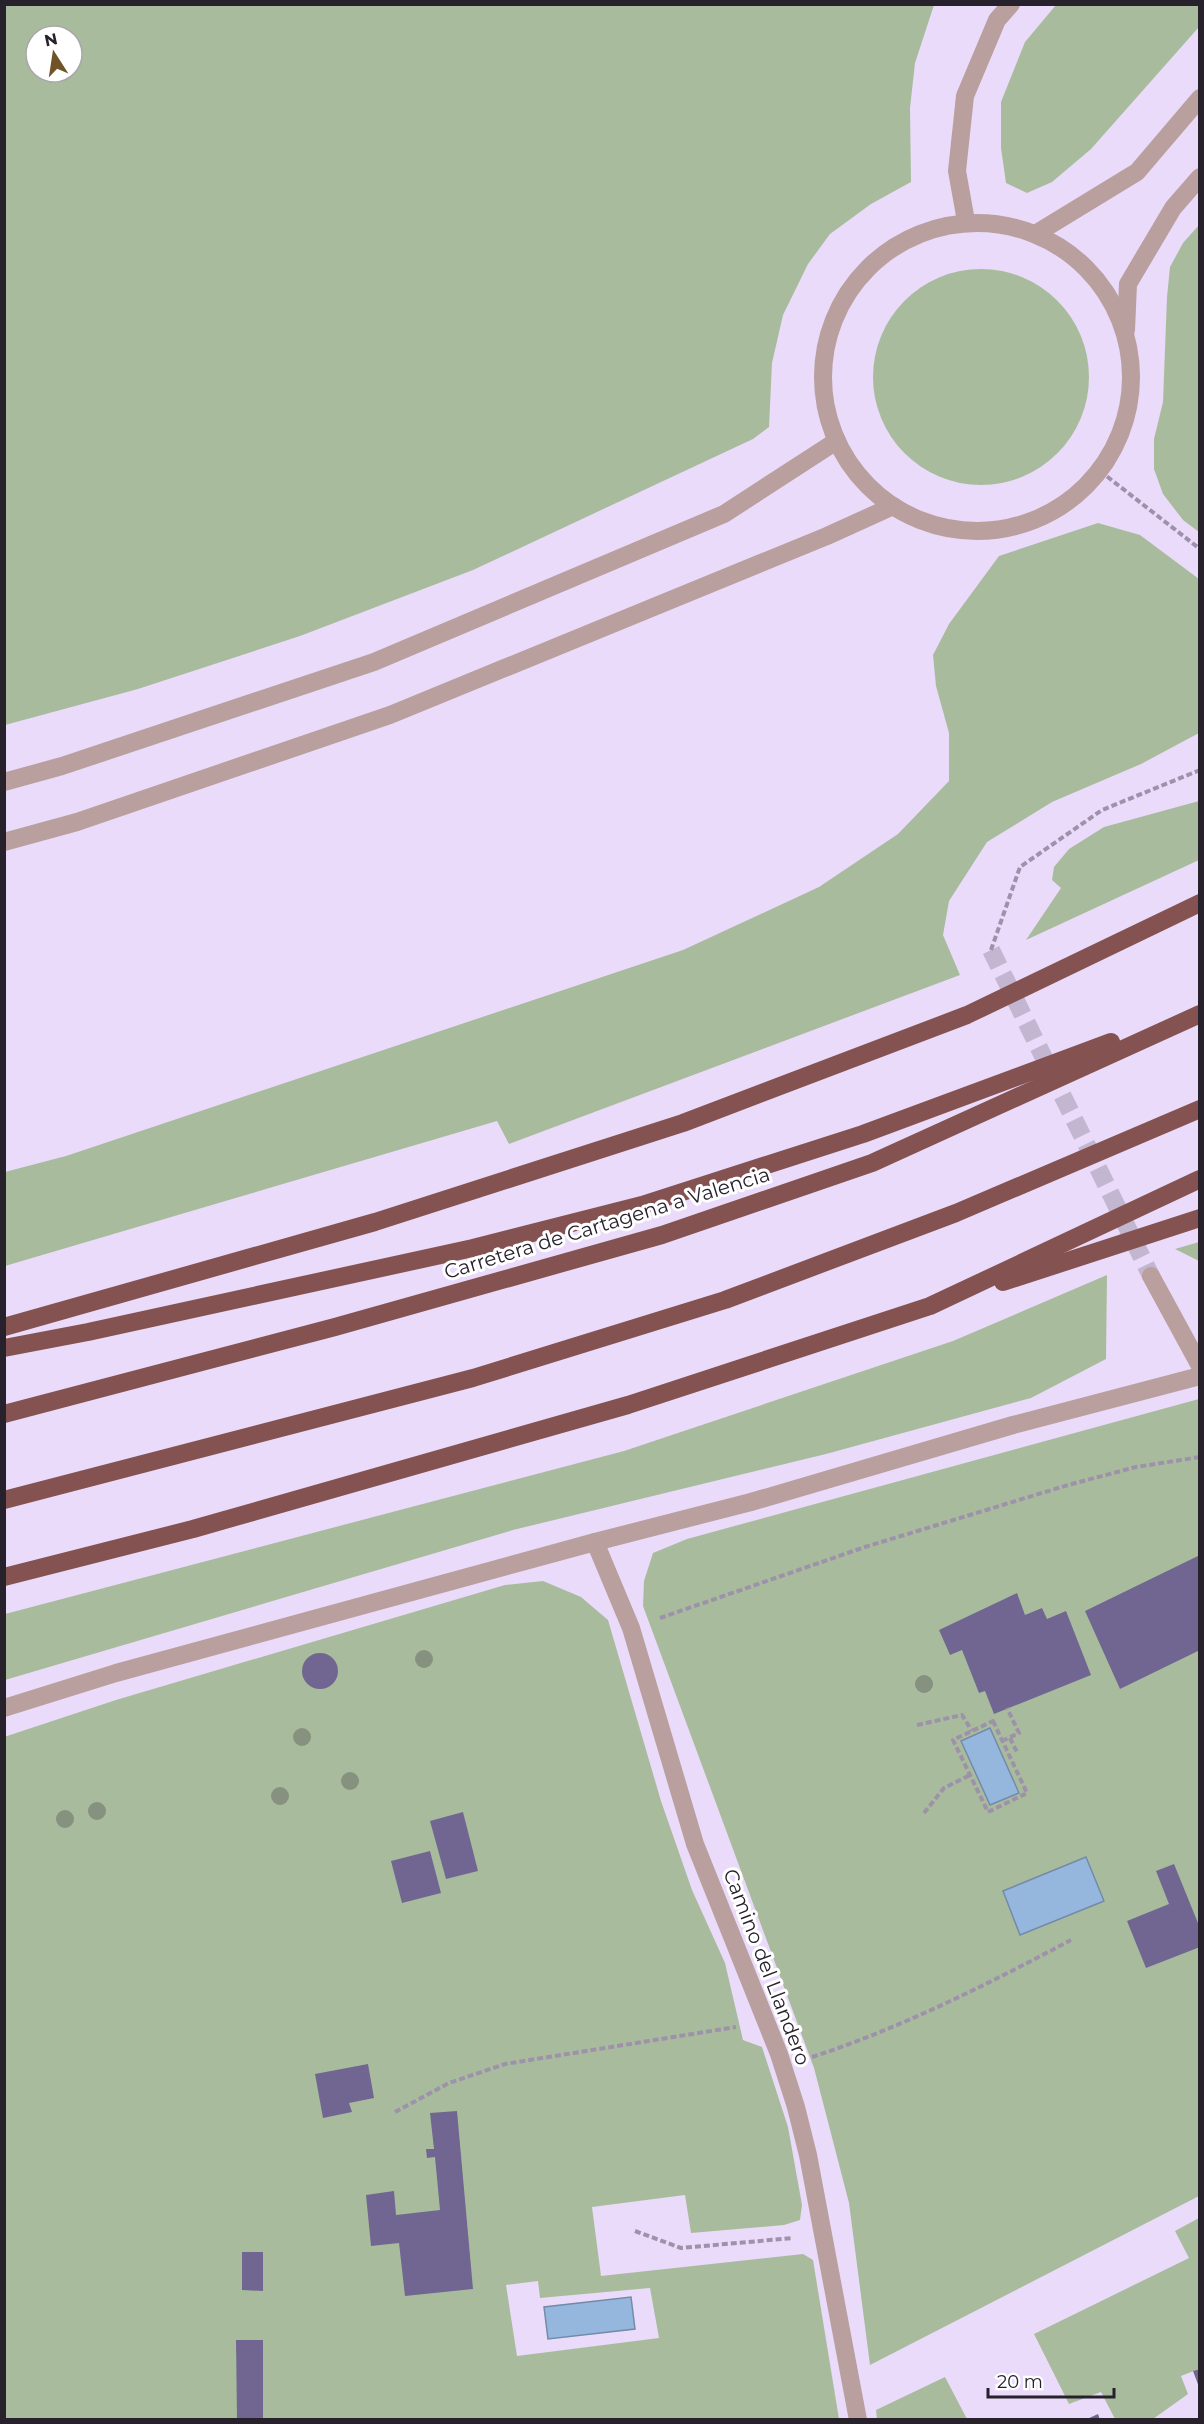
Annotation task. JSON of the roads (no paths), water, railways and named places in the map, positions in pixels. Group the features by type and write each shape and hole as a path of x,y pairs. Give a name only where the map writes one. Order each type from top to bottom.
{"highway":[{"path":"4,1327 375,1222 683,1123 967,1015 1200,903"},
{"path":"4,1348 473,1248 642,1205 863,1134 1200,1011"},
{"name":"Carretera de Cartagena a Valencia","path":"4,1414 336,1327 662,1235 872,1163 1200,1011"},
{"path":"4,1500 472,1378 724,1300 956,1213 1200,1109"},
{"path":"930,1306 1200,1179"},
{"path":"4,1577 204,1526 628,1405 1200,1218"}],"street":[{"path":"966,221 957,171 965,96 997,20 1011,4"},
{"path":"1037,233 1137,172 1200,98"},
{"path":"1126,332 1093,272 1037,233 966,221 909,237 860,273 830,325 821,384 836,442 860,478 892,506 936,526 983,531 1027,523 1067,502 1100,471 1118,440 1129,405 1132,368 1126,332 1128,284 1173,208 1200,177"},
{"path":"4,782 62,766 374,663 724,514 836,442"},
{"path":"4,842 77,822 390,715 827,536 892,506"},
{"path":"1151,1276 1200,1366"},
{"path":"4,1708 116,1673 595,1542 751,1502 1014,1425 1200,1376"},
{"name":"Camino del Llandero","path":"595,1542 631,1628 695,1844 783,2066 808,2155 858,2420"}],"water":[{"path":"990,1728 1019,1793 990,1805 961,1741"},
{"path":"1086,1857 1104,1901 1020,1935 1003,1891"},
{"path":"631,2297 635,2329 548,2339 544,2307"}],"tunnel":[{"path":"991,950 1151,1276"}]}
